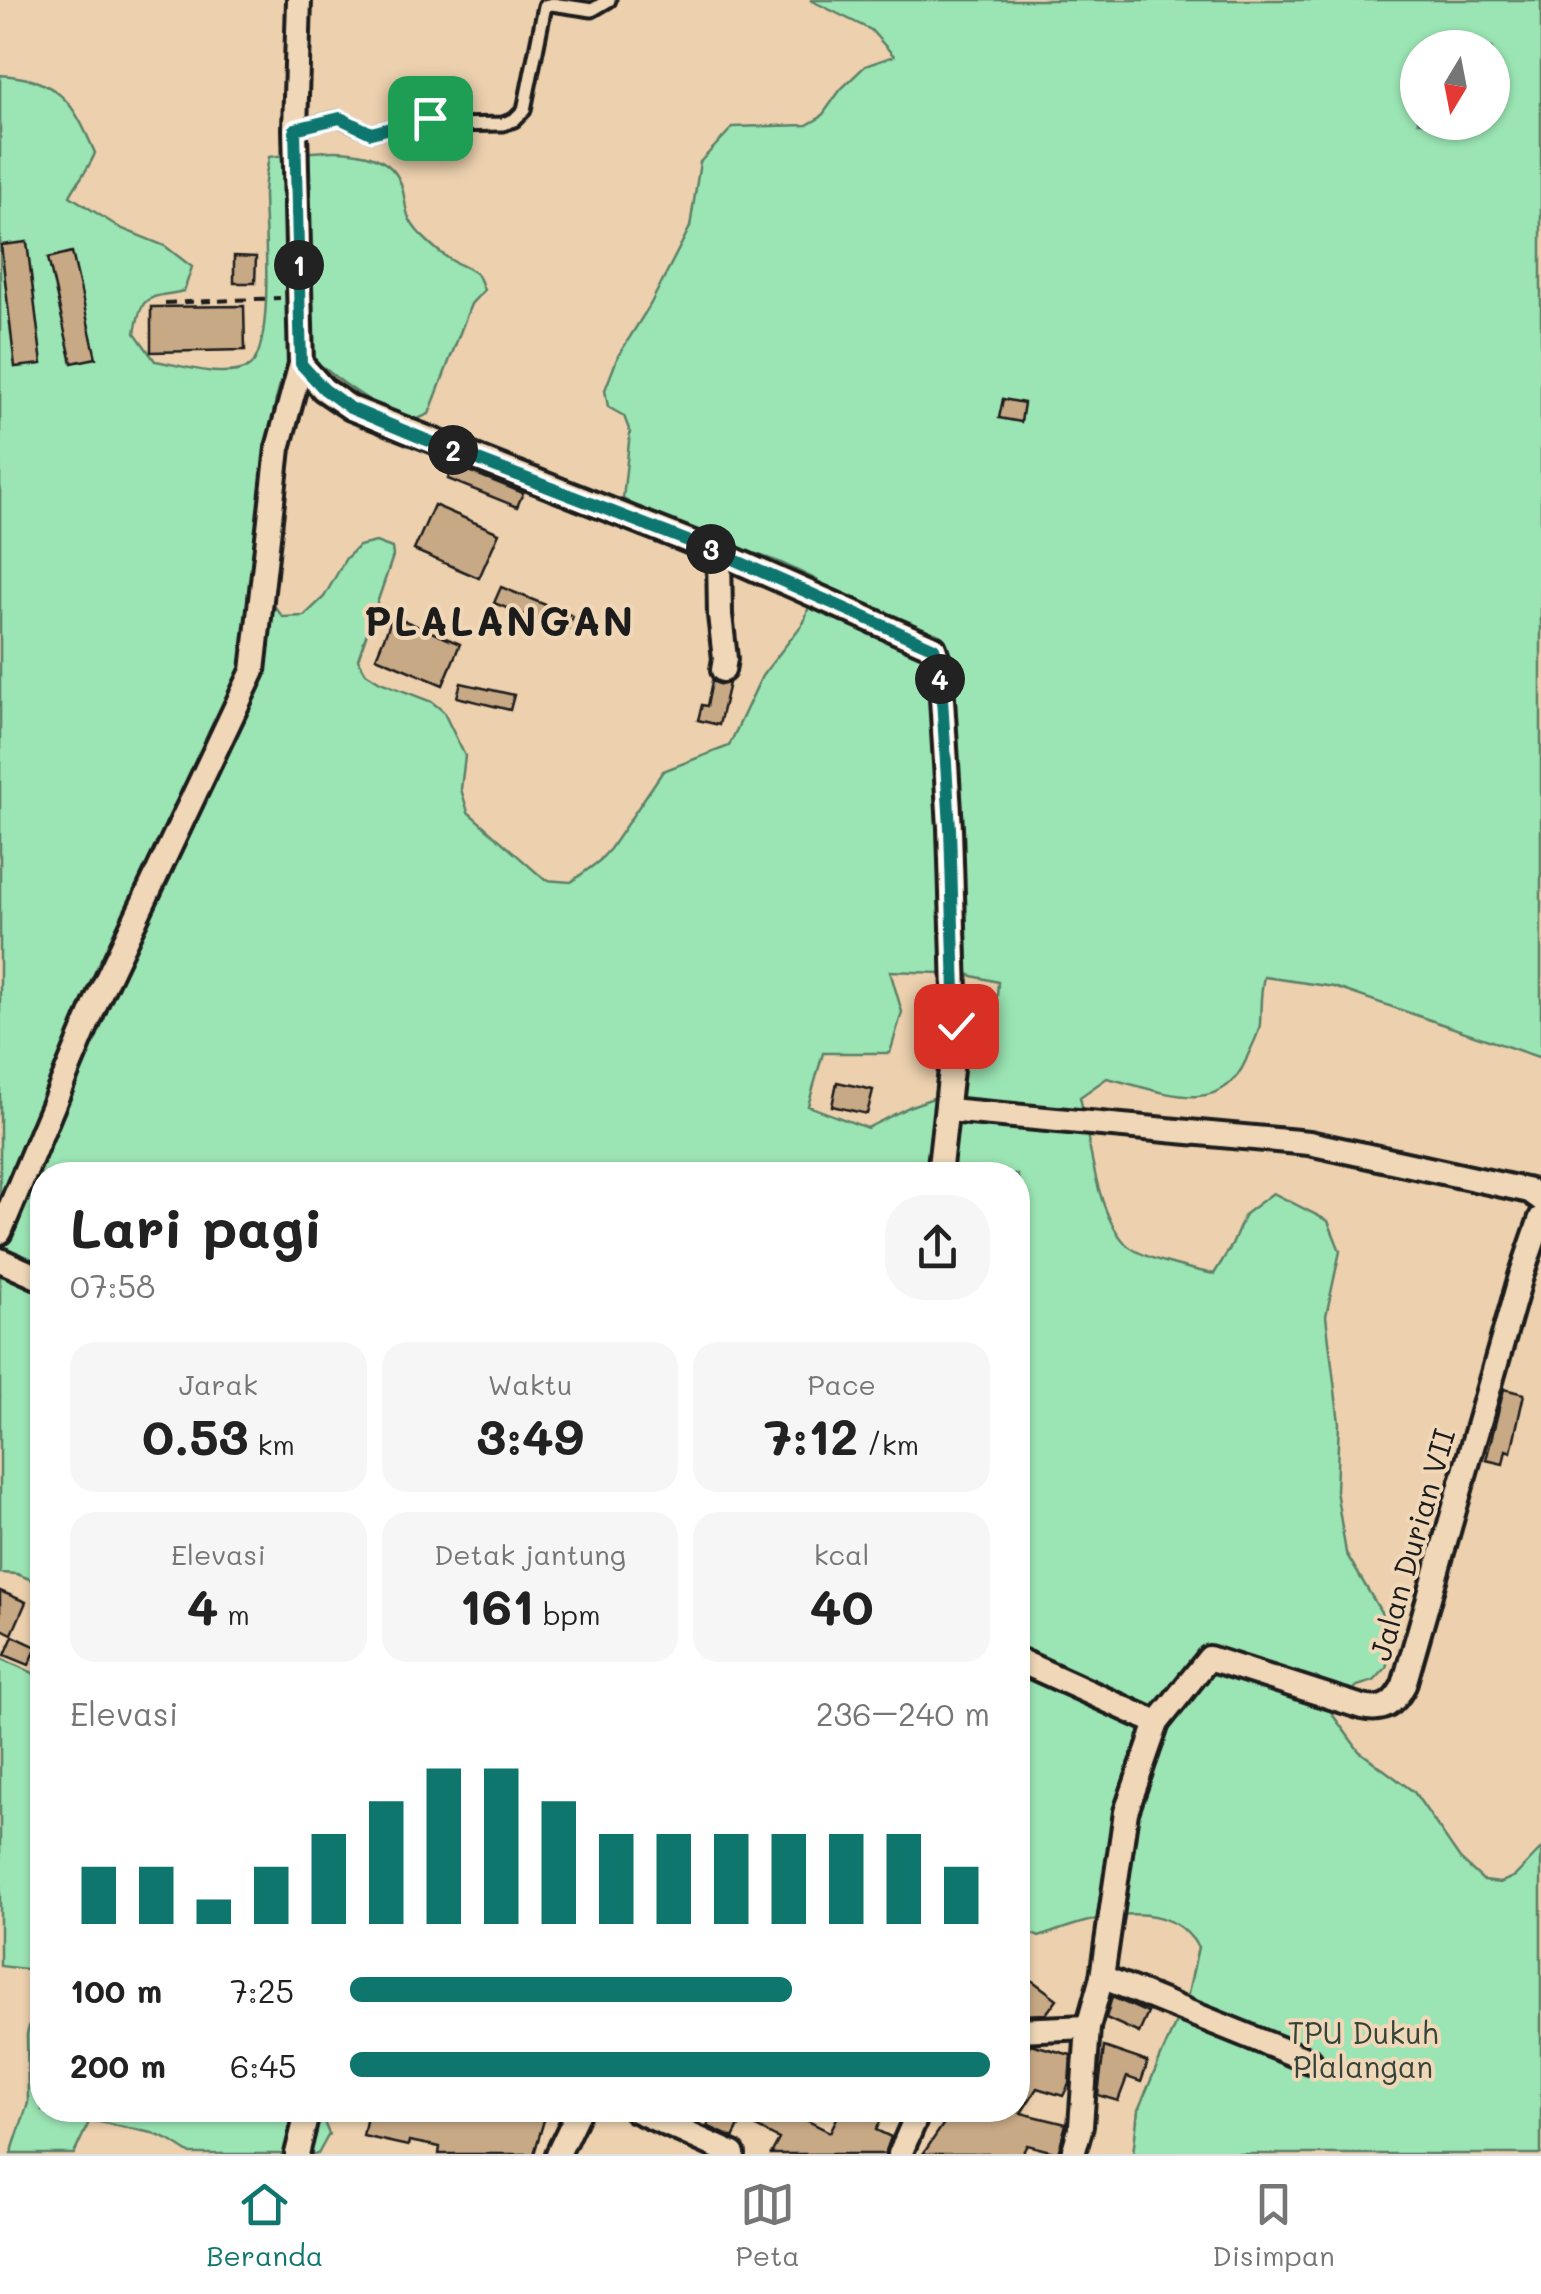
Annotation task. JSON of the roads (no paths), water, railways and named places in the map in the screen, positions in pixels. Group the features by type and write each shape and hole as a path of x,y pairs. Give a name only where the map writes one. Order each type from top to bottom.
{"street":[{"path":"0,1232 98,998 254,672 278,448 301,364 295,129 299,0"},
{"path":"301,364 324,389 350,408 719,553 934,648 940,666 956,1026 940,1162"},
{"path":"719,553 720,615 726,660 723,670"},
{"path":"948,1110 1308,1143 1530,1191 1541,1200"},
{"name":"Jalan Durian VII","path":"1157,1724 1208,1658 1362,1708 1386,1707 1397,1697 1404,1685 1520,1276 1541,1218"},
{"path":"0,1260 30,1274"},
{"path":"1030,1666 1157,1724 1126,1812 1102,1977 1088,2027 1081,2126 1073,2154"},
{"path":"1102,1977 1310,2061"},
{"path":"1030,2029 1088,2027"},
{"path":"297,2154 305,2122"},
{"path":"558,2154 573,2122"},
{"path":"661,2122 732,2154"},
{"path":"900,2154 915,2122"}],"lane":[{"path":"295,129 340,118 371,133 430,118 468,126 514,120 524,110 545,6 592,10 609,0"}],"district":[{"name":"PLALANGAN","path":"500,622"}],"park label":[{"name":"TPU Dukuh Plalangan","path":"1363,2051"}]}
